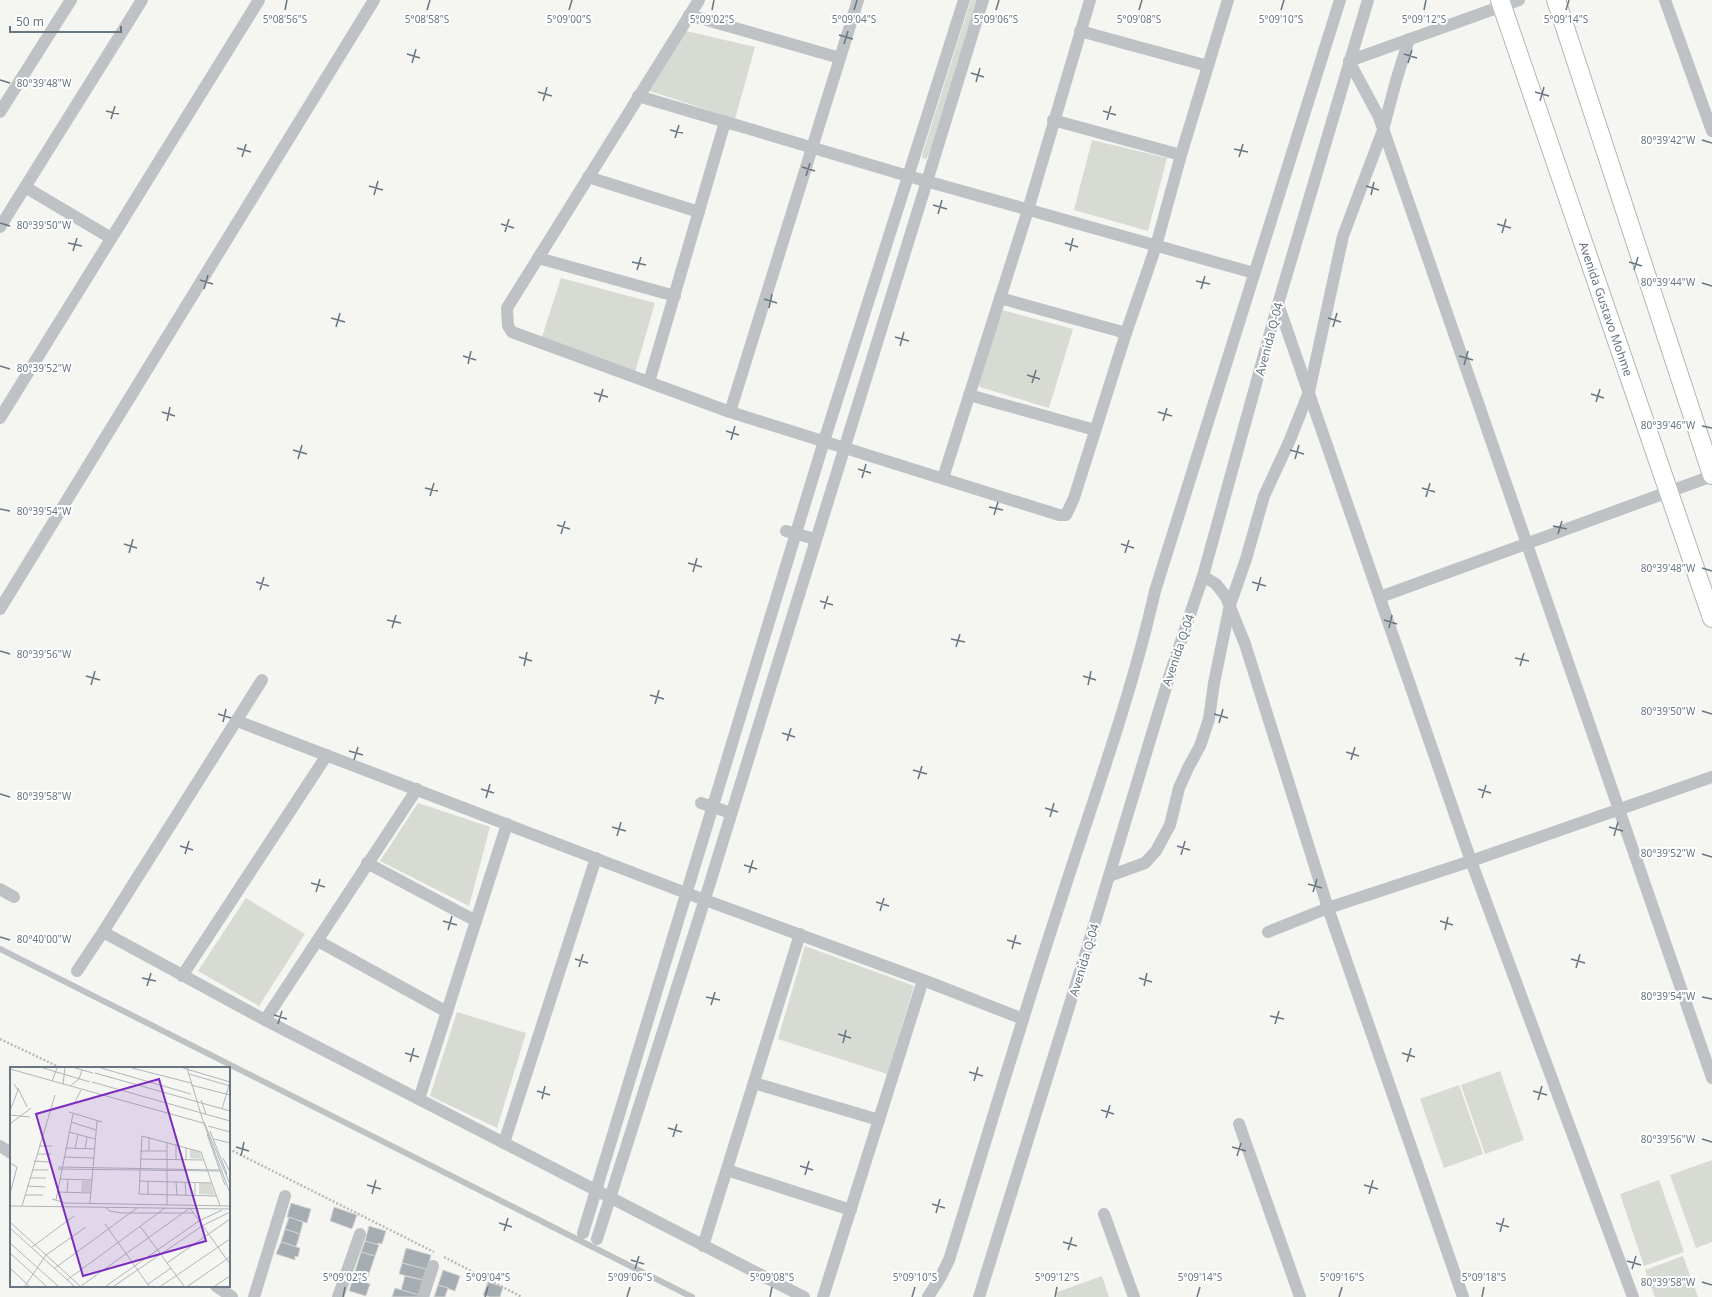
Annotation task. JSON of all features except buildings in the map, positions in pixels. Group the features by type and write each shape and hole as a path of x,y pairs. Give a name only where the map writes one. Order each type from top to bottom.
{"street":[{"path":"0,112 71,0"},
{"path":"0,227 142,0"},
{"path":"0,418 259,0"},
{"path":"0,609 374,0"},
{"path":"699,0 507,308 508,326 512,332 730,412 1059,515 1066,514 1074,498 1126,333 1156,246 1181,155 1228,0"},
{"path":"730,412 858,0"},
{"path":"583,1233 686,893 707,805 791,533 824,441 964,0"},
{"path":"597,1239 705,899 983,0"},
{"path":"943,478 1028,210 1053,120 1090,0"},
{"path":"928,1297 949,1260 1023,1019 1123,709 1147,629 1155,590 1340,0"},
{"name":"Avenida Q-04","path":"979,1297 1170,674 1203,576 1278,304 1368,0"},
{"path":"1380,597 1712,475 1556,0"},
{"path":"1665,0 1712,131"},
{"path":"1507,2 1350,61 1379,117 1712,1078"},
{"name":"Avenida Gustavo Mohme","path":"1507,2 1668,492 1712,618"},
{"path":"689,15 840,58"},
{"path":"1080,31 1208,66"},
{"path":"1109,876 1145,863 1156,851 1170,825 1179,788 1200,746 1209,719 1214,683 1230,605 1246,559 1264,496 1289,442 1309,392 1344,236 1383,130 1409,39"},
{"path":"638,96 927,182 1254,273"},
{"path":"1053,120 1181,155"},
{"path":"649,382 726,122"},
{"path":"588,177 699,212"},
{"path":"25,187 111,238"},
{"path":"538,258 674,296"},
{"path":"1000,298 1126,333"},
{"path":"1278,304 1471,861 1633,1297"},
{"path":"969,395 1095,430"},
{"path":"791,533 816,539"},
{"path":"1203,576 1216,584 1226,596 1245,644 1328,908 1463,1297"},
{"path":"77,971 262,680"},
{"path":"237,721 686,893 800,934 1023,1019"},
{"path":"182,976 327,755"},
{"path":"1268,932 1328,908 1471,861 1712,777"},
{"path":"265,1020 417,789"},
{"path":"707,805 731,814"},
{"path":"419,1099 507,824"},
{"path":"504,1143 596,858"},
{"path":"367,863 476,921"},
{"path":"0,888 14,897"},
{"path":"103,932 265,1020 804,1297"},
{"path":"703,1246 800,934"},
{"path":"318,941 447,1012"},
{"path":"823,1297 923,980"},
{"path":"754,1083 879,1120"},
{"path":"1239,1124 1300,1297"},
{"path":"0,1146 10,1152"},
{"path":"727,1170 851,1210"},
{"path":"254,1297 285,1196"},
{"path":"1104,1214 1134,1297"},
{"path":"338,1297 360,1234"},
{"path":"423,1297 433,1266"},
{"path":"217,1287 232,1297"}],"lane":[{"path":"0,949 692,1297"}],"path":[{"path":"0,1039 59,1067"},
{"path":"230,1150 522,1297"}],"shaded area":[{"path":"971,0 978,0 929,154 926,159 922,158 923,152"},
{"path":"686,31 755,47 735,119 647,90"},
{"path":"1092,140 1167,158 1148,231 1074,210"},
{"path":"561,278 655,303 635,372 541,340"},
{"path":"1002,310 1073,329 1049,408 980,387 977,380"},
{"path":"418,803 490,827 469,906 380,861"},
{"path":"246,898 305,934 259,1006 198,971"},
{"path":"805,946 914,986 887,1074 778,1039"},
{"path":"457,1012 526,1033 497,1128 430,1096"},
{"path":"1500,1071 1524,1140 1485,1154 1461,1085"},
{"path":"1459,1085 1483,1154 1444,1168 1420,1099"},
{"path":"1712,1160 1712,1242 1696,1248 1670,1175"},
{"path":"1659,1180 1684,1252 1644,1266 1620,1194"},
{"path":"1683,1256 1698,1297 1655,1297 1645,1270"},
{"path":"1102,1276 1109,1297 1057,1297 1055,1293"}]}
